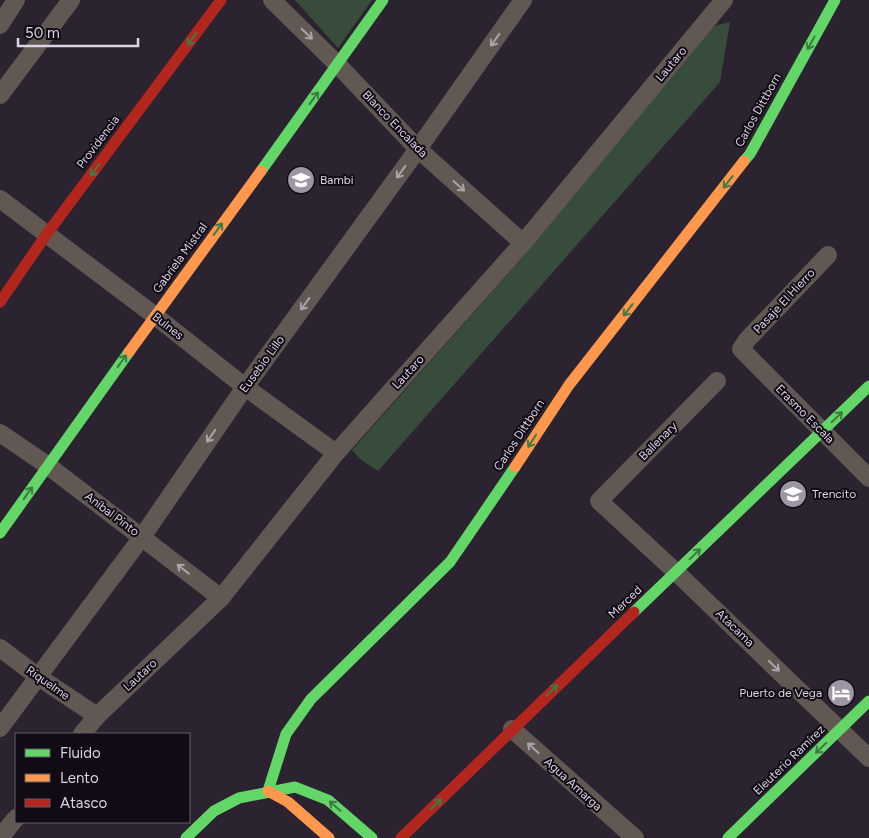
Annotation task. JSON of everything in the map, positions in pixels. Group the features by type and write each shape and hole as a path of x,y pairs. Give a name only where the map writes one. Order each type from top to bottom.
{"main road":[{"name":"Providencia","path":"0,302 46,235 221,0"},
{"name":"Gabriela Mistral","path":"0,533 154,315 338,65 383,0"},
{"name":"Carlos Dittborn","path":"268,791 286,734 311,699 450,562 491,504 569,385 750,154 835,0"},
{"name":"Merced","path":"401,838 869,386"},
{"name":"Eleuterio Ramírez","path":"728,838 869,702"},
{"path":"186,838 214,811 240,798 295,786 328,800 372,838"},
{"path":"268,791 294,808 330,838"}],"street":[{"path":"0,25 16,0"},
{"path":"0,95 71,0"},
{"name":"Blanco Encalada","path":"272,0 418,148 523,243"},
{"name":"Eusebio Lillo","path":"0,728 142,537 245,387 523,0"},
{"name":"Lautaro","path":"83,733 97,716 221,598 336,453 523,243 724,0"},
{"name":"Bulnes","path":"0,199 154,315 245,387 336,453"},
{"name":"Pasaje El Hierro","path":"741,349 747,340 828,254"},
{"name":"Erasmo Escala","path":"741,349 869,478"},
{"name":"Ballenary","path":"599,501 717,381"},
{"name":"Aníbal Pinto","path":"0,433 47,465 221,598"},
{"name":"Atacama","path":"599,501 676,572 869,758"},
{"name":"Riquelme","path":"0,648 37,676 97,716"},
{"name":"Agua Amarga","path":"512,729 635,838"},
{"path":"0,838 15,819"}],"green space":[{"path":"295,0 372,0 338,48"},
{"path":"730,22 720,82 378,471 360,459 352,450 522,258 710,27"}],"traffic: fast":[{"path":"261,171 383,0"},
{"path":"744,161 750,154 835,0"},
{"path":"0,533 129,352"},
{"path":"634,612 869,386"},
{"path":"268,791 286,734 311,699 450,562 515,467"},
{"path":"728,838 869,701"},
{"path":"186,838 214,811 239,798 295,787 328,800 372,838"}],"traffic: slow":[{"path":"515,467 569,385 744,161"},
{"path":"129,352 261,171"},
{"path":"268,791 288,802 329,838"}],"traffic: jam":[{"path":"0,302 46,235 221,0"},
{"path":"401,838 634,612"}],"place":[{"name":"Bambi","path":"301,180"},
{"name":"Trencito","path":"793,494"},
{"name":"Puerto de Vega","path":"841,693"}]}
